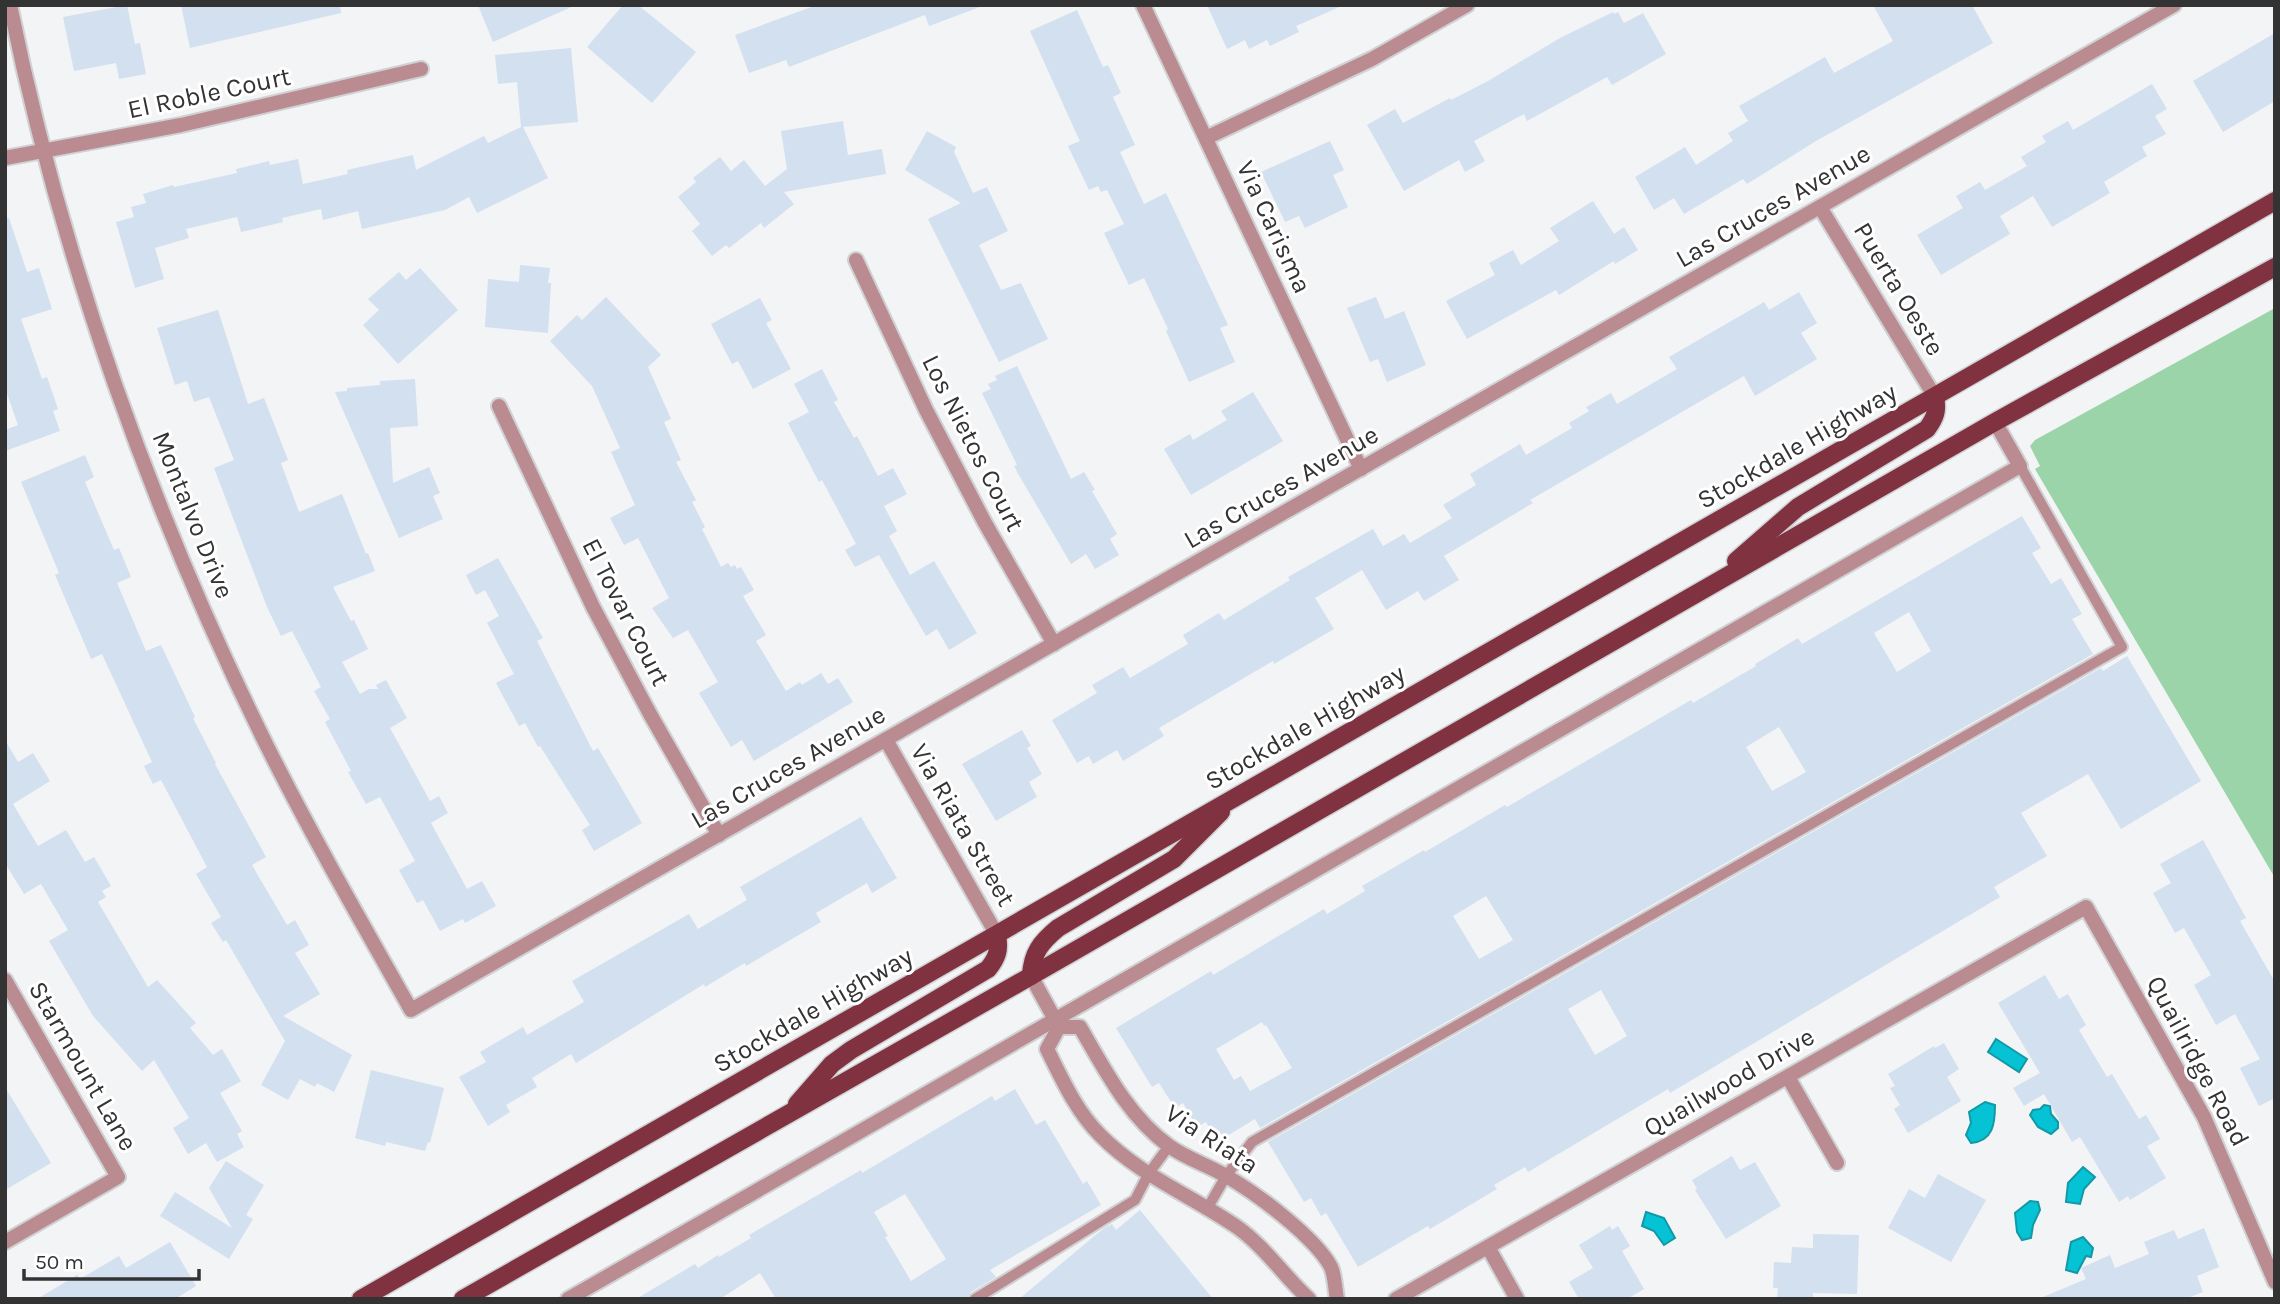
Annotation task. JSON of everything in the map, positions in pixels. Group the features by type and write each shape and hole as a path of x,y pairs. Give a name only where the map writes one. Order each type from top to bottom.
{"main road":[{"name":"Stockdale Highway","path":"361,1299 2275,201"},
{"path":"463,1299 1031,976 1710,584 2275,267"},
{"path":"1710,584 1798,507 1927,429 1935,419 1935,397"},
{"path":"1031,976 1032,959 1046,939 1058,928 1174,859 1236,797"},
{"path":"790,1112 832,1064 851,1050 988,969 997,958 997,935"}],"street":[{"name":"Montalvo Drive","path":"10,5 45,151 91,310 127,416 176,543 267,746 411,1010"},
{"name":"Via Carisma","path":"1143,5 1361,469"},
{"path":"1206,138 1372,59 1467,5"},
{"name":"Las Cruces Avenue","path":"411,1010 2174,5"},
{"name":"El Roble Court","path":"5,158 181,125 421,69"},
{"name":"Puerta Oeste","path":"1821,207 1935,397"},
{"name":"Los Nietos Court","path":"856,260 926,410 985,523 1054,644"},
{"name":"El Tovar Court","path":"499,406 593,607 719,835"},
{"path":"568,1299 1057,1023 2020,466 1995,422"},
{"name":"Via Riata Street","path":"886,740 997,935"},
{"name":"Quailwood Drive","path":"1396,1299 2085,907"},
{"name":"Quailridge Road","path":"2085,907 2204,1117 2275,1282"},
{"path":"1031,976 1057,1023"},
{"name":"Starmount Lane","path":"5,980 118,1177 5,1242"},
{"path":"1057,1023 1046,1049 1078,1109 1100,1135 1128,1159 1238,1228 1257,1244 1290,1282 1309,1299"},
{"name":"Via Riata","path":"1057,1023 1080,1027 1119,1095 1141,1121 1169,1146 1226,1176 1280,1214 1308,1239 1331,1268 1337,1299"},
{"path":"1788,1077 1837,1163"},
{"path":"1488,1247 1517,1299"}],"lane":[{"path":"1207,1209 1226,1176 1252,1142 2122,648 2020,466"},
{"path":"975,1299 1135,1200 1149,1173 1169,1146"}],"green space":[{"path":"2275,308 2275,878 2035,469 2040,466 2030,446 2035,440"}],"water":[{"path":"1996,1039 2027,1059 2019,1072 1988,1052"},
{"path":"1985,1102 1995,1105 1993,1125 1984,1139 1971,1143 1966,1135 1971,1123 1969,1112"},
{"path":"2044,1105 2050,1106 2051,1114 2058,1122 2058,1128 2051,1134 2038,1127 2030,1115 2033,1110"},
{"path":"2083,1167 2095,1177 2084,1189 2080,1204 2066,1202 2068,1183"},
{"path":"2030,1201 2038,1202 2040,1210 2031,1238 2022,1240 2017,1232 2015,1213"},
{"path":"1646,1212 1664,1218 1675,1238 1664,1245 1654,1231 1642,1226"},
{"path":"2083,1237 2093,1248 2091,1257 2086,1256 2077,1273 2066,1270 2071,1242"}],"building":[{"path":"127,5 135,44 140,43 146,74 119,79 116,63 74,71 63,17"},
{"path":"181,5 340,5 341,13 190,48"},
{"path":"478,5 576,5 493,42"},
{"path":"623,5 638,5 696,52 652,103 587,47"},
{"path":"817,5 980,7 929,26 925,15 789,67 786,60 749,73 735,35"},
{"path":"1207,5 1344,5 1296,26 1299,32 1270,46 1267,40 1249,49 1245,40 1227,49"},
{"path":"1873,5 1972,5 1993,43 1816,141 1747,184 1743,179 1684,214 1674,198 1654,210 1635,177 1685,147 1696,165 1733,141 1728,133 1748,121 1739,106 1825,57 1834,73 1893,41"},
{"path":"1077,10 1103,67 1108,65 1121,93 1113,97 1135,145 1120,152 1144,204 1166,193 1228,325 1220,328 1235,362 1189,382 1144,278 1129,285 1104,233 1124,224 1107,190 1101,192 1098,186 1089,190 1068,146 1080,141 1030,31"},
{"path":"1618,12 1624,23 1643,13 1666,54 1612,85 1607,77 1527,121 1524,114 1474,141 1485,161 1465,172 1459,160 1404,191 1367,125 1395,109 1403,123 1488,81 1560,38"},
{"path":"2275,33 2275,101 2223,132 2193,81"},
{"path":"571,48 578,122 523,127 548,178 477,213 469,197 445,210 362,229 358,211 323,220 321,209 282,218 283,222 241,232 237,217 186,229 189,238 155,248 164,279 135,288 116,222 134,217 131,207 146,203 143,194 173,185 174,187 237,173 236,169 269,161 270,165 298,159 303,184 348,174 347,170 413,155 416,170 484,136 488,143 521,127 517,82 498,84 495,55"},
{"path":"2152,84 2167,109 2155,116 2166,134 2142,147 2147,156 2104,182 2110,193 2052,227 2033,196 2000,216 2010,234 1941,275 1917,235 1963,208 1956,196 1980,182 1985,190 2027,166 2021,157 2046,142 2042,136 2068,121 2073,130"},
{"path":"843,121 848,155 882,149 886,174 784,192 794,204 764,228 761,223 729,248 726,245 712,256 692,231 700,224 678,197 696,182 693,178 720,157 731,171 744,160 765,186 787,169 781,131"},
{"path":"927,131 956,147 954,152 973,193 987,187 1008,231 979,245 1001,290 1021,283 1048,339 999,362 928,219 961,203 905,170"},
{"path":"1330,141 1344,170 1333,175 1348,207 1305,228 1299,216 1285,222 1261,172"},
{"path":"1593,201 1614,234 1624,227 1638,250 1615,264 1614,261 1559,295 1556,290 1467,339 1446,301 1495,275 1489,263 1513,250 1521,265 1559,241 1550,228"},
{"path":"5,218 9,218 27,272 39,268 52,309 21,319 42,379 47,377 58,409 53,411 60,431 5,451 5,430 18,425 5,388"},
{"path":"520,265 550,268 548,333 485,327 488,279 519,282"},
{"path":"420,268 458,310 398,364 363,325 379,310 368,299 399,272 406,280"},
{"path":"1799,292 1817,323 1801,333 1817,359 1755,396 1744,376 1530,500 1533,503 1444,556 1459,580 1424,601 1418,591 1386,610 1362,570 1315,598 1334,629 1274,664 1273,661 1159,728 1164,736 1123,761 1117,750 1093,764 1089,756 1077,763 1052,720 1097,693 1092,685 1123,667 1130,678 1188,644 1183,635 1219,613 1224,620 1290,580 1288,577 1373,529 1383,546 1404,534 1410,543 1452,518 1443,505 1476,485 1470,474 1520,444 1526,455 1572,428 1569,423 1589,411 1586,407 1611,393 1617,404 1677,369 1669,357 1764,302 1769,310"},
{"path":"606,297 661,355 648,367 671,419 664,422 681,460 676,462 696,500 692,502 705,527 702,529 721,567 728,563 731,567 735,565 737,569 741,567 754,590 743,596 766,635 756,641 786,691 821,673 828,684 838,678 853,702 754,761 742,740 731,747 699,693 718,682 688,630 673,638 652,608 669,598 638,538 624,545 610,518 635,505 611,452 620,448 592,386 550,341 577,315 582,320"},
{"path":"1376,297 1385,319 1404,311 1426,365 1387,382 1378,359 1370,362 1347,308"},
{"path":"760,298 772,320 766,323 791,369 753,389 738,361 732,364 711,324"},
{"path":"218,310 248,404 264,398 288,460 281,463 299,512 342,494 366,554 368,553 375,571 333,587 368,649 342,662 360,694 369,689 378,689 376,685 386,680 407,718 390,728 430,801 439,796 448,813 431,823 467,889 482,881 496,906 465,923 463,919 440,931 423,900 417,903 399,870 415,861 380,797 366,804 325,722 330,719 314,691 321,687 292,631 281,636 267,607 214,468 234,460 209,397 194,402 187,381 175,385 157,328"},
{"path":"1017,366 1071,479 1084,472 1117,534 1110,539 1119,555 1095,569 1086,554 1071,564 1014,466 1017,465 982,393 991,389 988,384 997,380 995,376"},
{"path":"822,369 838,400 834,402 854,438 857,436 878,476 893,468 907,494 884,506 897,531 889,536 910,575 934,561 977,633 949,650 937,629 926,636 879,555 855,567 845,550 856,544 788,423 809,412 794,384"},
{"path":"415,379 418,426 390,428 393,483 429,467 440,493 433,496 443,519 399,538 335,392 347,391 347,388 380,385 380,381"},
{"path":"1253,392 1283,441 1191,495 1164,449 1190,434 1193,440 1227,420 1221,411"},
{"path":"85,455 94,477 85,482 114,550 119,548 131,577 117,583 146,651 161,645 215,764 266,857 252,865 287,925 295,920 309,945 295,953 320,994 283,1016 352,1055 334,1092 317,1083 315,1087 300,1079 288,1100 261,1085 285,1041 226,940 223,942 211,923 221,917 196,874 207,867 161,780 153,784 144,766 152,762 102,654 91,659 55,575 59,573 21,482"},
{"path":"2022,516 2041,548 2032,553 2051,584 2061,578 2082,614 2072,619 2093,654 1260,1128 1255,1119 1217,1142 1206,1122 1197,1127 1183,1103 1175,1108 1159,1083 1152,1087 1116,1028 1211,971 1213,975 1324,909 1327,914 1365,891 1362,886 1505,805 1507,807 1691,700 1693,703 1798,638 1802,644","holes":["1909,612 1931,651 1897,672 1874,633","1779,727 1806,772 1772,791 1746,747","1486,896 1513,940 1479,959 1453,916","1262,1022 1292,1068 1250,1091 1241,1076 1234,1080 1216,1049"]},
{"path":"498,558 543,638 537,641 593,751 598,748 642,823 594,851 582,830 590,825 525,723 519,726 496,683 514,674 487,623 499,616 485,590 476,595 466,575"},
{"path":"2127,656 2201,781 2121,829 2088,774 2021,813 2047,856 1994,887 2000,897 1670,1093 1668,1089 1528,1172 1525,1167 1494,1185 1497,1189 1358,1267 1326,1213 1321,1216 1311,1198 1304,1202 1268,1142 2101,668 2103,671","holes":["1601,990 1627,1036 1595,1055 1568,1009"]},
{"path":"1022,730 1031,746 1027,748 1042,774 1029,782 1037,797 996,821 962,764"},
{"path":"5,740 18,762 33,753 50,781 13,804 38,846 66,830 85,862 94,857 111,886 102,891 106,897 98,902 148,987 157,980 196,1023 190,1028 213,1055 222,1049 241,1081 220,1093 242,1131 237,1134 244,1147 217,1162 206,1143 188,1154 173,1128 189,1118 154,1060 142,1071 93,1016 49,941 68,930 41,884 24,894 5,863"},
{"path":"861,817 897,878 872,893 867,883 816,913 821,922 746,966 745,963 705,987 704,984 576,1063 571,1054 532,1078 537,1087 506,1105 510,1112 488,1126 459,1077 486,1062 480,1052 523,1027 527,1035 584,1002 572,981 689,914 698,929 747,900 740,887"},
{"path":"2203,840 2246,918 2240,921 2275,982 2275,1098 2259,1106 2240,1068 2260,1059 2235,1014 2216,1025 2194,985 2211,975 2184,928 2175,933 2153,893 2171,883 2160,864"},
{"path":"2045,975 2059,999 2068,994 2086,1025 2079,1030 2107,1077 2112,1074 2139,1119 2146,1115 2160,1139 2147,1146 2166,1178 2130,1200 2128,1196 2119,1202 2080,1137 2072,1142 2044,1094 2024,1106 2013,1088 2040,1073 1998,1003"},
{"path":"1944,1043 1959,1069 1947,1077 1961,1101 1908,1133 1894,1109 1900,1105 1890,1088 1895,1086 1888,1074 1934,1046 1935,1048"},
{"path":"371,1070 444,1088 430,1143 428,1142 425,1151 386,1142 385,1146 355,1138"},
{"path":"5,1087 51,1163 5,1190"},
{"path":"1015,1089 1036,1125 1045,1120 1083,1184 1087,1181 1101,1205 990,1270 996,1277 971,1292 967,1299 776,1299 760,1273 720,1299 636,1299 695,1264 698,1268 718,1255 719,1257 751,1238 749,1235 861,1170 862,1173 992,1096 995,1101","holes":["905,1194 946,1259 911,1281 885,1237 888,1236 874,1212"]},
{"path":"1732,1156 1740,1170 1755,1162 1781,1206 1726,1239 1695,1190 1697,1189 1692,1180"},
{"path":"226,1161 264,1185 246,1215 253,1219 229,1259 160,1216 175,1192 232,1228 209,1188"},
{"path":"1938,1174 1986,1200 1951,1262 1888,1228 1909,1189 1925,1198"},
{"path":"1140,1210 1213,1299 1019,1299 1104,1228 1112,1224 1116,1230"},
{"path":"1610,1226 1612,1230 1618,1226 1630,1246 1622,1251 1644,1289 1627,1299 1579,1299 1569,1282 1593,1268 1579,1245"},
{"path":"2204,1228 2219,1267 2197,1276 2203,1292 2185,1299 2038,1299 2086,1279 2081,1268 2110,1255 2115,1268 2149,1254 2144,1242 2174,1230 2178,1239"},
{"path":"1813,1234 1859,1235 1857,1294 1813,1293 1813,1299 1777,1299 1778,1288 1773,1288 1774,1262 1791,1263 1792,1247 1813,1248"},
{"path":"170,1242 196,1286 175,1299 37,1299 77,1275 80,1279 119,1256 126,1268"}]}
